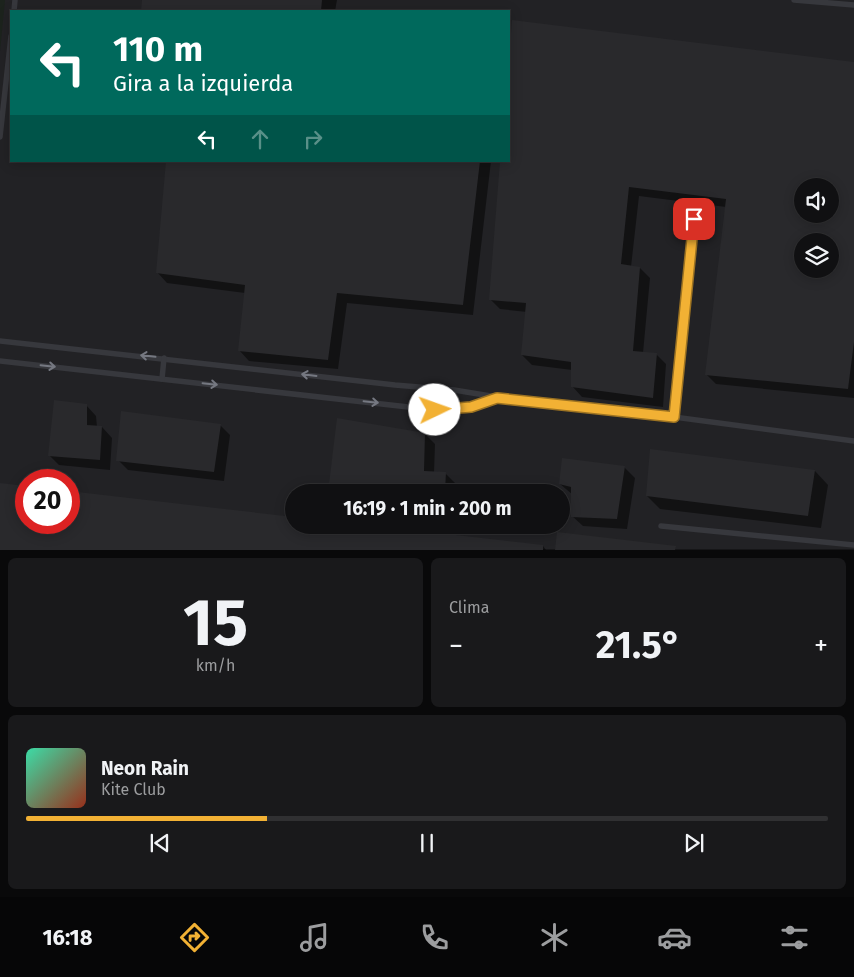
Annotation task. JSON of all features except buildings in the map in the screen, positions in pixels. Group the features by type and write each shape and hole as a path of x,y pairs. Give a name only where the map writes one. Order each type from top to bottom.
{"lane":[{"path":"794,0 854,5"},
{"path":"0,137 10,45"},
{"path":"674,417 694,219"},
{"path":"0,341 164,358 395,386 454,390 497,398 674,417 854,440"},
{"path":"162,379 164,358"},
{"path":"0,361 435,410 471,407 497,398"},
{"path":"661,526 854,546"}],"shaded area":[{"path":"0,0 854,0 854,549 0,549"},
{"path":"0,0 5,0 0,51"}],"route":[{"path":"435,410 471,407 497,398 674,417 694,219"}]}
